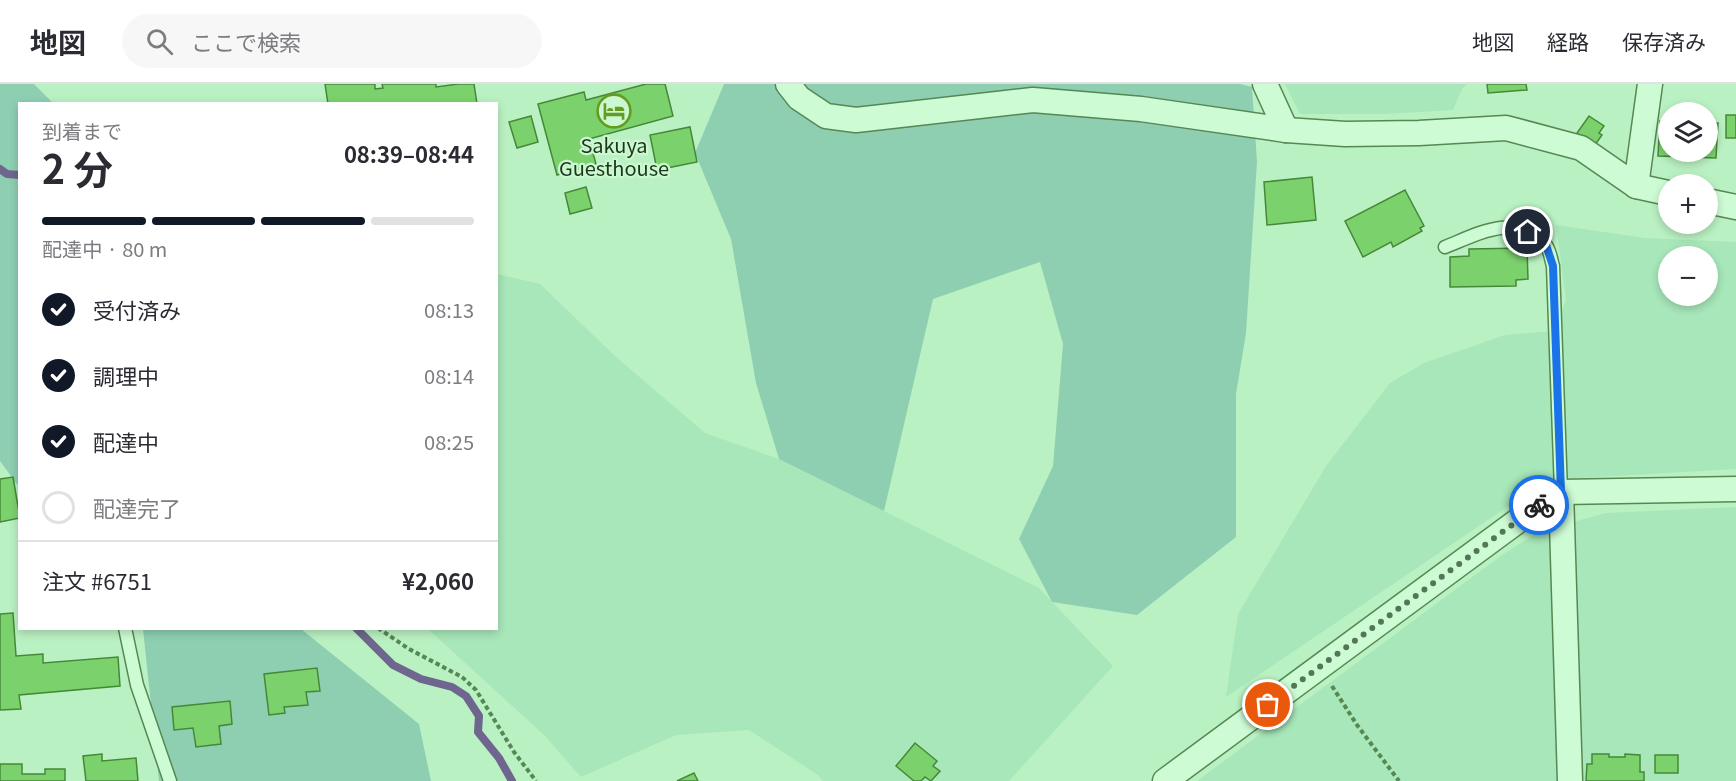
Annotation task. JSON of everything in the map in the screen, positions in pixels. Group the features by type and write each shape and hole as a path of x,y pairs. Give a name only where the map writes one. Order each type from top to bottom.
{"street":[{"path":"788,84 799,98 826,116 856,120 1033,100 1141,109 1286,130 1419,133 1506,128 1581,147 1636,186 1658,191"},
{"path":"1265,84 1286,130"},
{"path":"1636,186 1650,84"},
{"path":"1718,203 1736,207"},
{"path":"1165,781 1542,503 1561,492 1736,489"},
{"path":"1561,492 1570,781"}],"lane":[{"path":"1445,248 1491,229 1505,226 1528,232 1546,245 1553,266 1561,492"},
{"path":"124,630 137,686 170,781"}],"path":[{"path":"381,630 409,650 462,676 476,690 514,752 536,781"},
{"path":"1320,667 1357,725 1399,781"}],"green space":[{"path":"0,84 34,84 52,102 18,102 18,486 0,461"},
{"path":"724,84 1240,84 1252,87 1257,162 1246,333 1236,394 1236,537 1137,615 1052,602 1019,539 1053,466 1063,344 1040,262 933,299 884,511 779,459 756,383 731,239 695,153"},
{"path":"1285,84 1467,84 1462,89 1453,110 1384,114 1300,114"},
{"path":"1556,225 1645,238 1736,242 1736,469 1547,480 1226,697 1238,614 1326,466 1390,383 1424,363 1505,335 1554,331 1566,300"},
{"path":"498,274 540,284 616,357 705,433 779,459 1039,588 1113,666 1009,781 823,781 818,775 749,730 676,735 581,777 544,735 429,630 498,630"},
{"path":"1736,507 1736,781 1197,781 1502,555 1540,531 1606,513"},
{"path":"143,630 302,630 419,724 431,781 159,781"}],"building":[{"path":"325,84 375,84 375,89 383,88 382,84 436,84 436,87 474,84 477,102 328,102"},
{"path":"646,84 665,84 673,116 589,139 596,164 557,175 538,104 584,92 586,100"},
{"path":"1487,84 1526,84 1527,90 1488,93"},
{"path":"1726,115 1736,115 1736,138 1726,138"},
{"path":"531,116 538,142 517,148 509,122"},
{"path":"1589,116 1604,126 1599,133 1602,135 1595,145 1577,133"},
{"path":"690,127 697,162 657,170 650,135"},
{"path":"1312,177 1316,220 1267,225 1264,182"},
{"path":"586,187 592,208 570,214 565,193"},
{"path":"1405,190 1424,226 1420,228 1422,231 1393,247 1391,242 1363,257 1345,221"},
{"path":"1527,248 1528,279 1516,280 1516,286 1450,287 1450,257 1469,256 1469,249"},
{"path":"13,477 18,518 0,522 0,479"},
{"path":"13,613 16,656 43,654 43,663 118,657 120,686 19,695 21,709 0,710 0,614"},
{"path":"317,668 320,691 306,692 308,705 284,707 285,713 269,715 264,674"},
{"path":"230,701 232,724 219,726 221,744 196,747 193,728 174,730 172,707"},
{"path":"915,743 937,761 933,766 940,771 931,781 925,777 921,781 914,781 896,766"},
{"path":"102,754 102,761 136,758 138,781 86,781 83,756"},
{"path":"1592,754 1609,754 1609,757 1625,757 1625,754 1640,755 1640,772 1644,772 1644,781 1586,781 1587,764 1592,764"},
{"path":"1655,755 1678,755 1678,773 1655,773"},
{"path":"0,764 22,764 22,774 45,774 45,769 65,769 65,781 0,781"},
{"path":"694,773 698,781 677,781"}],"waterway":[{"path":"0,169 7,174 18,175"},
{"path":"358,630 393,665 421,679 452,687 466,696 479,716 478,732 499,758 512,781"}],"way so far":[{"path":"1268,705 1539,505"}],"place":[{"name":"Sakuya Guesthouse","path":"614,111"}],"route":[{"path":"1528,232 1546,245 1553,266 1561,492 1539,505"}]}
